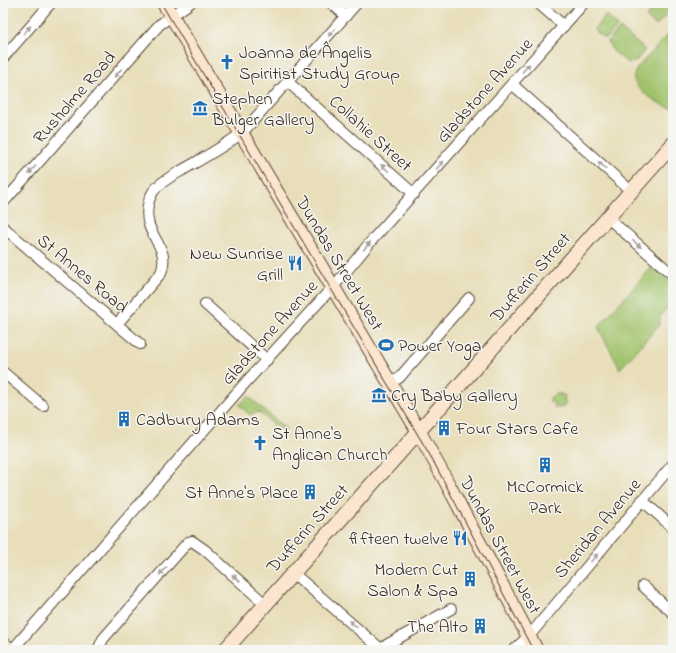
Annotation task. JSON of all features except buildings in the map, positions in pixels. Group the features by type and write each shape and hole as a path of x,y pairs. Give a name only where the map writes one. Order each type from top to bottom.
{"main road":[{"name":"Dundas Street West","path":"164,3 419,432 536,650"},
{"name":"Dufferin Street","path":"225,650 673,144"},
{"path":"3,644 11,650"}],"street":[{"path":"3,58 51,3"},
{"name":"Rusholme Road","path":"3,202 161,23 190,3"},
{"path":"331,3 346,16"},
{"path":"118,324 161,273 164,267 163,255 151,230 148,218 149,202 154,190 166,180 233,140 241,133 357,3"},
{"path":"538,3 564,26"},
{"name":"Gladstone Avenue","path":"11,650 373,239 584,3"},
{"name":"Collahie Street","path":"288,82 414,194"},
{"path":"512,84 631,191"},
{"path":"608,218 673,275"},
{"name":"St Annes Road","path":"3,227 140,344"},
{"path":"390,383 399,378 469,298"},
{"path":"205,304 267,360"},
{"path":"3,372 44,406"},
{"name":"Sheridan Avenue","path":"514,650 528,636 673,464"},
{"path":"642,500 673,528"},
{"path":"98,650 103,638 188,542 192,541 205,550 265,604"},
{"path":"293,573 381,650 388,644 451,609"},
{"path":"643,586 673,613"}],"green space":[{"path":"658,3 673,3 673,7 656,26 646,17"},
{"path":"606,15 618,26 607,38 603,38 594,29"},
{"path":"620,28 645,50 635,62 629,63 616,54 609,45 608,41"},
{"path":"673,29 672,108 667,107 644,93 636,84 634,77 638,67"},
{"path":"653,266 673,285 673,300 660,317 659,325 620,369 598,327"},
{"path":"555,394 565,396 564,400 567,402 566,405 560,408 554,407 554,403 550,402 550,398"},
{"path":"248,396 286,429 283,432 260,413 256,412 250,415 239,405"}],"tram line":[{"path":"161,3 431,457 533,650"},
{"path":"3,641 13,650"}],"place":[{"name":"Joanna de Ângelis Spiritist Study Group","path":"227,62"},
{"name":"Stephen Bulger Gallery","path":"200,108"},
{"name":"New Sunrise Grill","path":"295,263"},
{"name":"Power Yoga","path":"386,345"},
{"name":"Cry Baby Gallery","path":"379,395"},
{"name":"Cadbury Adams","path":"124,419"},
{"name":"Four Stars Cafe","path":"444,428"},
{"name":"St Anne's Anglican Church","path":"260,443"},
{"name":"McCormick Park","path":"545,465"},
{"name":"St Anne's Place","path":"310,492"},
{"name":"fifteen twelve","path":"460,538"},
{"name":"Modern Cut Salon & Spa","path":"470,579"},
{"name":"The Alto","path":"480,626"}]}
